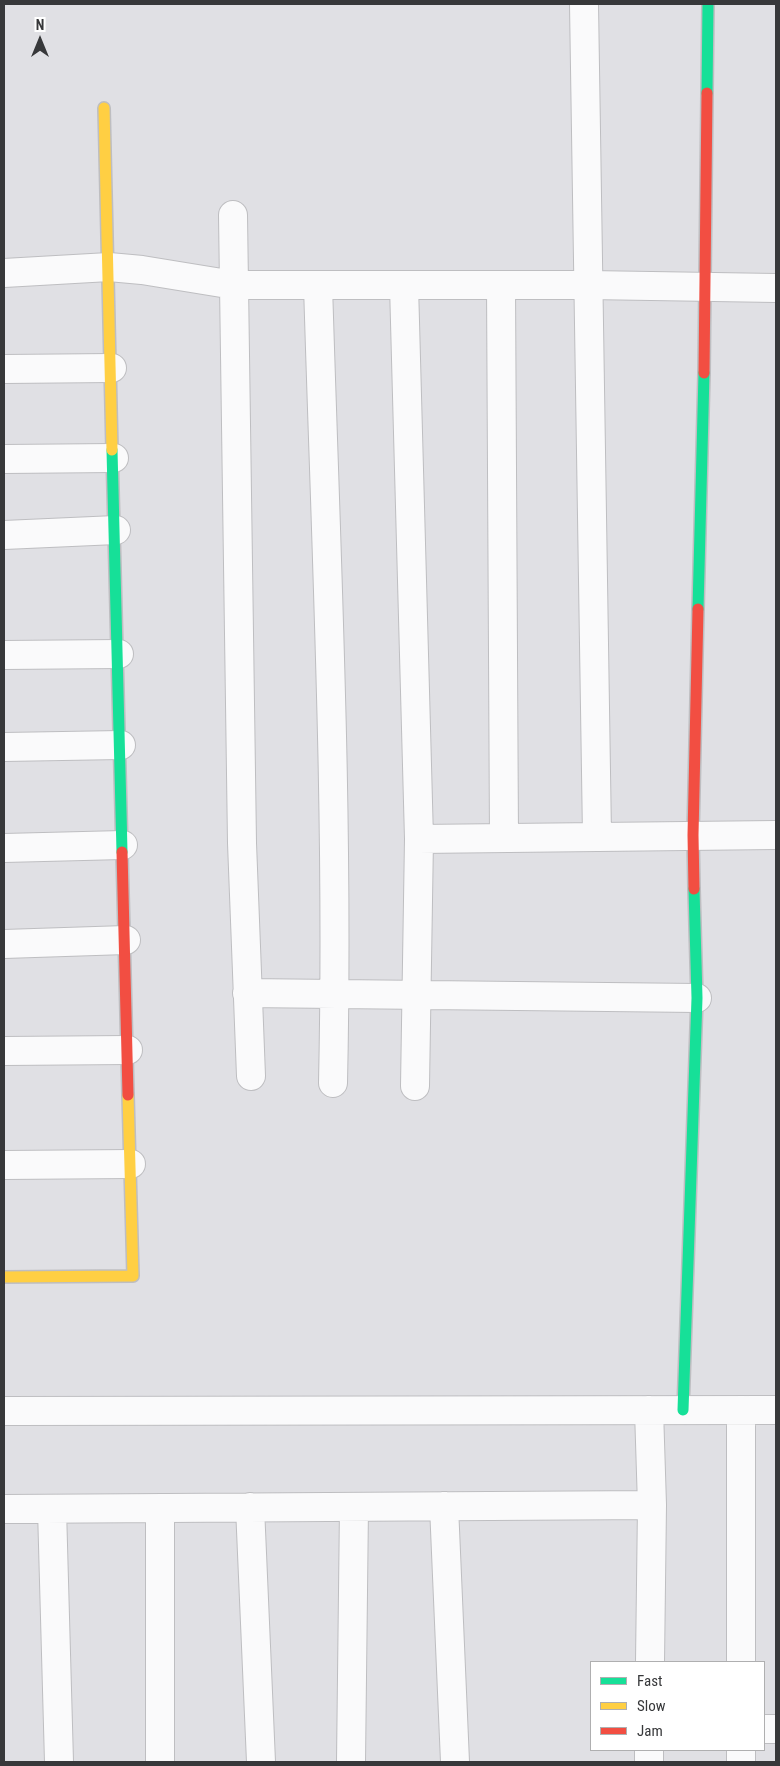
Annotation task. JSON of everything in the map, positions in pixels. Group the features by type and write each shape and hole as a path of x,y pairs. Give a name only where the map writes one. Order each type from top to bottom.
{"street":[{"path":"584,4 597,836"},
{"path":"684,1410 697,998 694,835 706,288 708,4"},
{"path":"4,1277 134,1276 104,108"},
{"path":"233,215 242,833 251,1076"},
{"path":"4,273 109,267 142,270 234,285 588,285 776,288"},
{"path":"318,285 334,841 335,994 333,1083"},
{"path":"404,285 419,839 415,1086"},
{"path":"501,285 504,838"},
{"path":"4,369 112,368"},
{"path":"4,459 114,458"},
{"path":"4,535 116,530"},
{"path":"4,655 119,654"},
{"path":"4,747 121,745"},
{"path":"419,839 776,835"},
{"path":"4,848 123,845"},
{"path":"4,944 126,940"},
{"path":"247,993 697,998"},
{"path":"4,1051 128,1050"},
{"path":"4,1164 131,1164"},
{"path":"649,1410 652,1505 650,1661"},
{"path":"740,1410 740,1661"},
{"path":"4,1411 776,1410"},
{"path":"4,1509 652,1505"},
{"path":"444,1506 455,1762"},
{"path":"250,1507 261,1762"},
{"path":"351,1762 354,1507"},
{"path":"160,1508 160,1762"},
{"path":"52,1509 59,1762"}],"traffic: fast":[{"path":"707,93 708,4"},
{"path":"698,609 704,373"},
{"path":"112,450 122,852"},
{"path":"683,1410 697,998 694,889"}],"traffic: slow":[{"path":"104,108 112,450"},
{"path":"4,1277 133,1276 128,1095"}],"traffic: jam":[{"path":"704,373 707,93"},
{"path":"694,889 693,835 698,609"},
{"path":"122,852 128,1095"}]}
